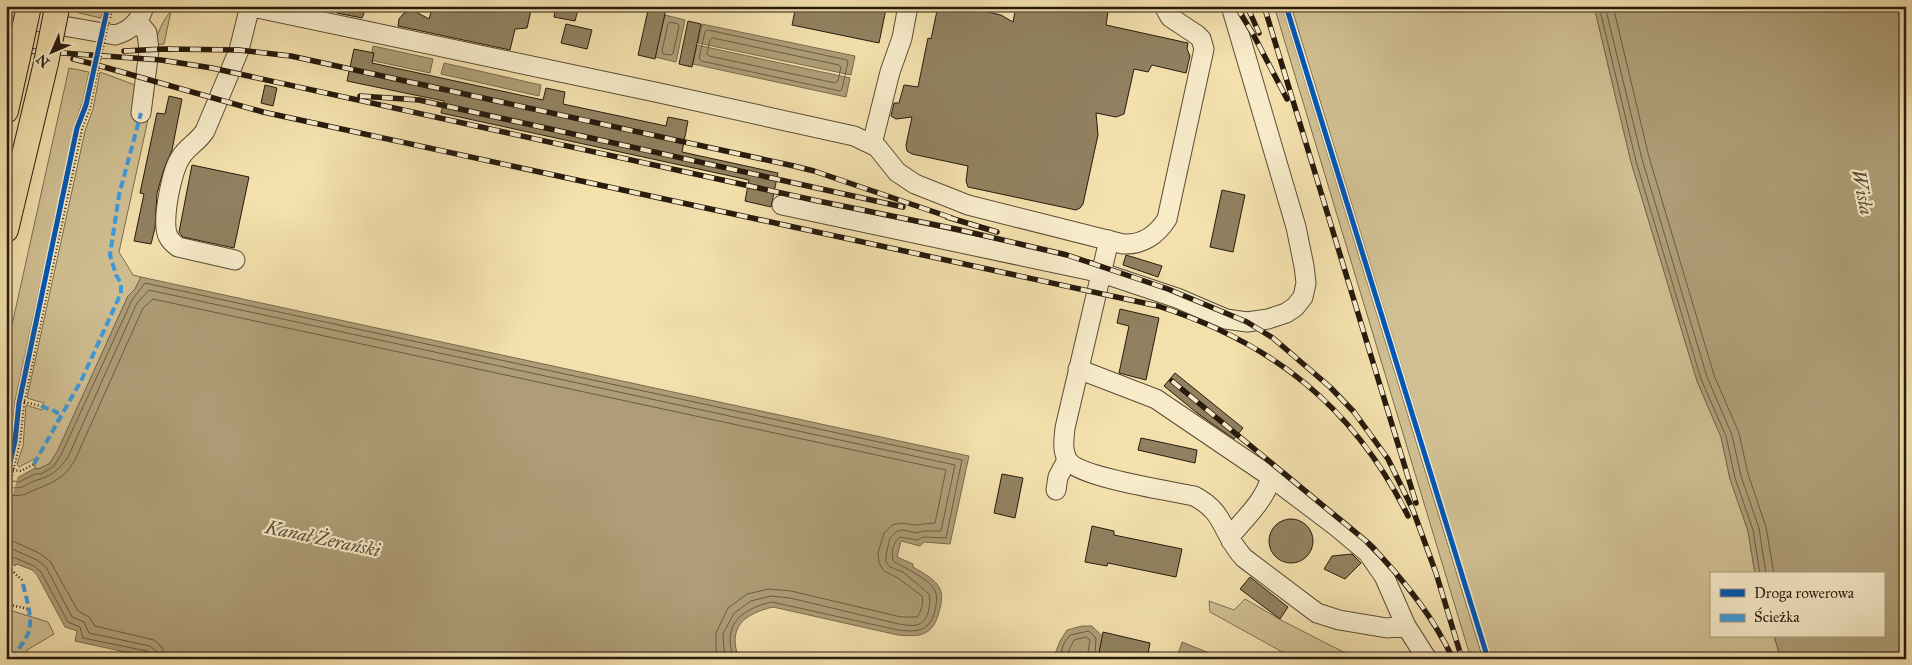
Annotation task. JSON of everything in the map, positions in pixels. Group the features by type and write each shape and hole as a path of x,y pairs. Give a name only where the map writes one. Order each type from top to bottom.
{"main road":[{"path":"6,111 29,6"},
{"path":"6,230 46,63 57,7"}],"lane":[{"path":"235,260 178,247 172,243 167,235 165,215 176,165 181,155 200,139 205,131 239,50 249,6 854,136 872,144 898,172 915,184 968,205 1109,240 1133,244 1155,234 1167,219 1204,49 1201,39 1170,17 1164,6"},
{"path":"872,144 890,72 902,38 908,6"},
{"path":"782,205 1102,273 1177,298 1226,319 1247,322 1268,319 1286,313 1295,307 1303,297 1306,283 1296,227 1231,6"},
{"path":"6,16 108,35 123,33 141,14 147,33 149,50 141,113"},
{"path":"1109,240 1065,428 1063,446 1067,460 1074,467 1092,474 1194,496 1205,502 1217,513 1231,541 1244,558 1317,613 1339,620 1387,628 1406,626"},
{"path":"1078,369 1156,399 1270,477 1337,527 1368,553 1384,576 1406,626 1426,659"},
{"path":"1056,490 1058,477 1067,460"},
{"path":"1231,541 1232,534 1262,499 1268,488 1270,477"}],"path":[{"path":"6,503 19,403 78,128 95,74 108,6"},
{"path":"107,19 113,6"},
{"path":"6,481 20,441 24,402 82,129 90,108 95,74"},
{"path":"24,402 41,406"},
{"path":"10,467 21,471 28,469 34,464"},
{"path":"6,565 22,580"},
{"path":"6,604 29,609"}],"shaded area":[{"path":"81,6 104,6 101,18 79,13"},
{"path":"1274,6 1282,6 1483,659 1471,659"},
{"path":"1291,6 1594,6 1631,162 1697,381 1721,437 1730,479 1748,531 1755,572 1710,572 1710,638 1775,638 1781,659 1491,659"},
{"path":"171,11 164,44 155,45 161,27"},
{"path":"69,68 89,72 83,101 76,120 15,401 12,436 6,458 6,352"},
{"path":"100,72 154,92 119,252 133,275 141,277 135,289 128,296 57,452 49,464 38,469 35,468 34,459 19,467 17,464 23,446 26,405 42,410 44,403 27,398 85,131 93,109"},
{"path":"1245,599 1281,620 1357,659 1295,659 1210,612 1209,601 1234,610"},
{"path":"6,609 48,622 54,634 27,650 25,659 6,659"}],"water":[{"name":"Wisła","path":"1594,6 1906,6 1906,659 1781,659 1775,638 1884,638 1884,572 1755,572 1748,531 1730,479 1721,437 1697,381 1631,162"},
{"path":"665,15 685,20 676,62 655,57"},
{"path":"702,24 855,56 851,75 698,43"},
{"path":"697,45 850,78 846,97 693,64"},
{"path":"373,46 433,59 430,73 370,60"},
{"path":"444,63 541,85 539,96 441,74"},
{"name":"Kanał Żerański","path":"141,277 969,456 950,544 924,542 920,546 901,541 897,557 913,564 913,567 938,585 942,598 936,620 929,630 919,635 898,635 773,607 746,618 737,630 735,638 739,659 157,659 75,641 77,631 65,627 37,575 32,570 17,564 15,566 6,558 6,475 17,478 35,468 38,469 49,464 57,452 128,296 135,289"},
{"path":"1082,626 1092,626 1126,659 1053,659 1060,641 1067,630"},
{"path":"1182,642 1224,659 1147,659 1147,657 1178,654"}],"pier":[{"path":"6,473 18,475 6,522"}],"building":[{"path":"335,6 367,6 362,18 337,13"},
{"path":"434,6 532,6 527,28 515,29 510,50 398,26 399,19 403,14 410,11 429,19"},
{"path":"556,6 579,6 575,21 554,17"},
{"path":"649,6 666,9 655,59 638,55"},
{"path":"796,6 875,6 886,9 879,43 792,25"},
{"path":"938,6 961,6 1001,15 1013,22 1016,6 1106,6 1108,12 1106,25 1188,43 1187,49 1190,56 1186,73 1152,65 1148,72 1134,69 1124,114 1116,117 1096,113 1098,135 1083,204 1076,210 968,187 966,181 968,166 912,154 907,151 906,145 912,117 896,119 891,116 894,103 899,103 904,85 918,87 928,38 931,39"},
{"path":"688,21 701,24 692,67 679,64"},
{"path":"566,24 592,30 587,49 561,43"},
{"path":"354,49 374,53 372,63 543,100 546,88 565,92 563,104 666,126 668,117 688,121 682,152 778,173 771,207 745,201 749,180 441,113 444,101 347,81"},
{"path":"265,85 277,88 273,106 261,103"},
{"path":"169,96 182,99 172,150 157,193 155,228 151,244 134,241 144,194 140,193 157,113 165,114"},
{"path":"192,165 249,177 234,248 183,237 179,232"},
{"path":"1222,190 1245,195 1233,252 1210,247"},
{"path":"1126,255 1162,266 1158,277 1123,265"},
{"path":"1120,309 1159,318 1146,380 1119,373 1129,326 1117,323"},
{"path":"1175,373 1243,428 1234,439 1197,413 1164,386"},
{"path":"1141,438 1197,450 1195,463 1138,450"},
{"path":"1002,474 1023,478 1015,518 994,513"},
{"path":"1287,519 1295,519 1307,525 1313,541 1307,557 1295,563 1287,563 1275,557 1269,545 1269,537 1275,525"},
{"path":"1092,526 1114,531 1114,535 1182,549 1176,577 1108,563 1107,566 1085,562"},
{"path":"1352,554 1361,563 1345,579 1324,569 1332,556"},
{"path":"1250,577 1288,607 1280,619 1240,589"},
{"path":"1103,632 1150,643 1147,659 1126,659 1099,653"}],"railway":[{"path":"1236,6 1287,99"},
{"path":"1247,6 1259,33"},
{"path":"1264,6 1416,503"},
{"path":"6,45 41,53"},
{"path":"124,51 163,49 239,50 291,56 794,166 814,171 952,218"},
{"path":"34,51 161,60 212,68 818,201 956,229 1067,255 1168,289 1247,322 1273,338 1330,387 1354,412 1388,459 1413,510 1436,573 1462,659"},
{"path":"73,59 263,112 1158,306 1200,321 1238,339 1273,360 1306,384 1335,411 1362,442 1386,477 1408,516"},
{"path":"360,96 419,100 903,207"},
{"path":"947,217 997,232"},
{"path":"1172,381 1366,541 1415,596 1445,642 1453,659"}],"marked path":[{"path":"34,464 82,379 121,293 121,283 116,275 110,255 119,195 141,113"},
{"path":"41,406 57,412 58,422"},
{"path":"13,659 28,634 30,625 28,605 22,580"}],"cycle path":[{"path":"6,481 15,441 19,403 77,128 86,105 108,6"},
{"path":"1286,6 1488,659"}]}
